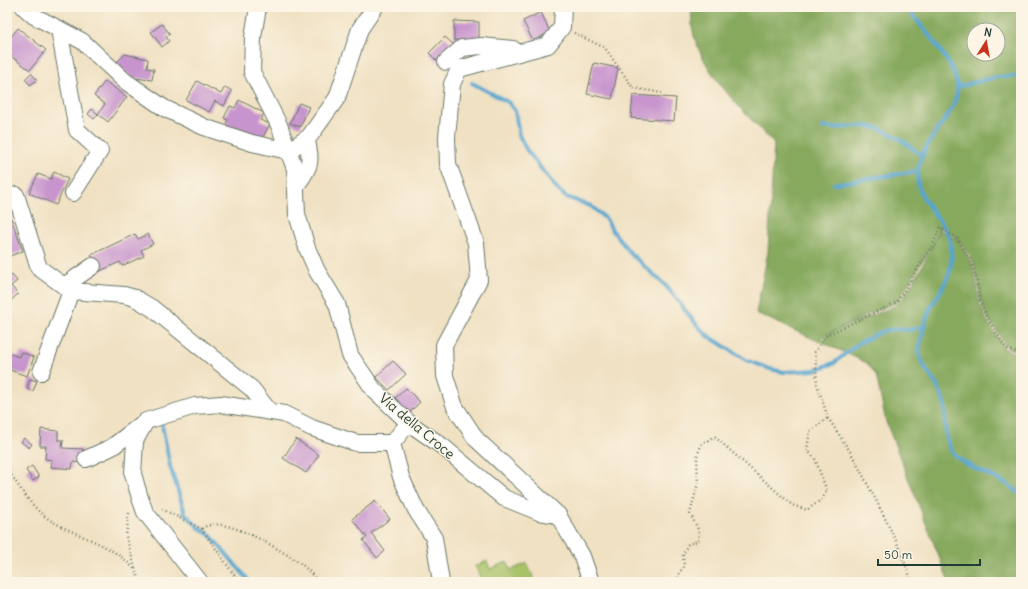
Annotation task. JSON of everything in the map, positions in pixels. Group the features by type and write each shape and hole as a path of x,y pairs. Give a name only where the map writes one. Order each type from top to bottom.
{"street":[{"path":"24,7 34,16 82,41 125,81 164,108 204,127 252,143 288,150 309,137 336,98 360,29 375,7"},
{"name":"Via della Croce","path":"258,7 253,37 252,72 279,125 295,169 297,214 307,248 336,304 350,355 374,390 409,423 442,446 504,498 539,512 558,515"},
{"path":"563,7 562,27 548,45 523,50 459,69 452,84 447,137 448,164 476,243 478,280 444,345 445,376 455,407 476,439 558,515 582,556 591,582"},
{"path":"59,29 77,130 100,151 73,193"},
{"path":"446,62 462,48 481,46 523,50"},
{"path":"296,186 306,172 311,154 306,139"},
{"path":"16,195 39,268 68,289 124,295 135,298 152,308 252,389 269,412"},
{"path":"41,372 68,289 93,266"},
{"path":"86,459 112,447 146,421 195,406 221,404 284,414 312,428 356,443 392,443 409,423"},
{"path":"146,421 135,441 133,474 140,498 145,512 200,582"},
{"path":"392,443 401,477 416,510 434,538 441,582"}],"path":[{"path":"562,27 605,48 633,88 662,92"},
{"path":"912,582 898,545 878,504 851,453 828,418 817,384 815,352 825,336 898,302 933,244 940,228 956,238 972,261 977,280 980,302 987,318 1006,348 1021,355"},
{"path":"678,582 678,575 684,566 683,554 688,544 698,540 699,531 690,514 698,483 698,456 702,443 715,437 792,505 807,510 821,500 827,491 815,459 807,449 810,431 828,418"},
{"path":"7,469 32,505 50,520 112,550 131,565 136,571"},
{"path":"161,508 202,529 239,582"},
{"path":"130,510 126,536 139,582"},
{"path":"202,529 206,525 216,523 233,527 269,544 303,565 318,582"},
{"path":"604,582 604,580 614,582"}],"green space":[{"path":"692,7 1021,7 1021,354 1007,347 988,318 981,302 973,260 957,238 940,227 933,244 897,302 850,322 824,336 820,342 756,313 768,252 774,144 718,82 706,64 697,46 692,27"},
{"path":"940,230 956,239 971,261 976,280 979,302 986,319 1005,349 1021,356 1021,582 949,582 886,422 876,375 867,363 822,342 828,335 837,329 889,309 897,304 914,281"},
{"path":"487,561 490,569 507,562 511,570 527,563 535,582 480,582 482,581 475,566"}],"building":[{"path":"541,12 550,32 533,41 523,21"},
{"path":"454,21 479,22 479,41 454,40"},
{"path":"162,24 170,34 166,37 169,41 162,47 151,32"},
{"path":"18,28 46,50 30,70 8,54 12,50 7,46 7,42"},
{"path":"445,37 454,45 437,61 429,53"},
{"path":"125,54 148,59 147,68 154,69 152,80 133,78 115,64"},
{"path":"594,63 618,68 612,99 587,94"},
{"path":"31,73 37,80 30,85 25,79"},
{"path":"105,81 127,97 108,122 98,114 105,104 94,96"},
{"path":"197,81 221,94 225,87 232,91 224,106 215,101 209,112 186,100"},
{"path":"633,95 676,98 674,121 631,118"},
{"path":"239,100 264,113 260,120 270,124 262,139 224,128 228,120 224,118 230,106 235,108"},
{"path":"299,103 309,107 300,127 290,123"},
{"path":"92,109 98,114 94,119 88,114"},
{"path":"54,172 68,179 56,205 29,193 38,174 51,179"},
{"path":"11,218 23,251 7,257 7,220"},
{"path":"135,234 138,239 148,234 153,244 141,250 144,256 122,266 120,262 100,271 91,255"},
{"path":"12,275 17,281 11,286 18,294 7,304 7,279"},
{"path":"21,352 34,357 27,376 7,369 8,353 19,357"},
{"path":"393,361 406,374 389,390 376,377"},
{"path":"30,379 37,381 33,391 27,389"},
{"path":"406,388 420,402 406,416 392,401"},
{"path":"41,429 58,431 58,440 63,440 62,448 83,449 81,463 73,462 72,469 51,467 52,460 45,459 46,446 40,446"},
{"path":"24,438 32,444 29,448 21,442"},
{"path":"296,439 319,455 306,473 283,458"},
{"path":"32,466 39,477 33,481 26,470"},
{"path":"375,501 390,519 371,533 385,551 377,558 363,540 367,537 352,519"}],"waterway":[{"path":"705,10 733,7"},
{"path":"880,7 907,9"},
{"path":"906,7 945,56 951,67 957,87 956,99 946,118 925,149 918,170 920,191 944,227 951,246 952,255 948,278 927,316 919,348 919,354 924,366 941,393 945,412 948,444 956,457 974,468 1014,488 1021,495"},
{"path":"957,87 996,77 1021,76"},
{"path":"472,83 508,102 515,111 519,135 526,149 557,189 566,197 591,206 606,219 612,230 631,254 666,286 697,325 707,335 746,360 770,369 784,372 815,370 834,363 859,343 883,331 897,329 910,330 924,326"},
{"path":"822,127 838,128 870,126 879,128 895,136 922,156"},
{"path":"834,184 917,171"},
{"path":"161,420 170,466 185,513 198,527 210,535 250,582"}]}
